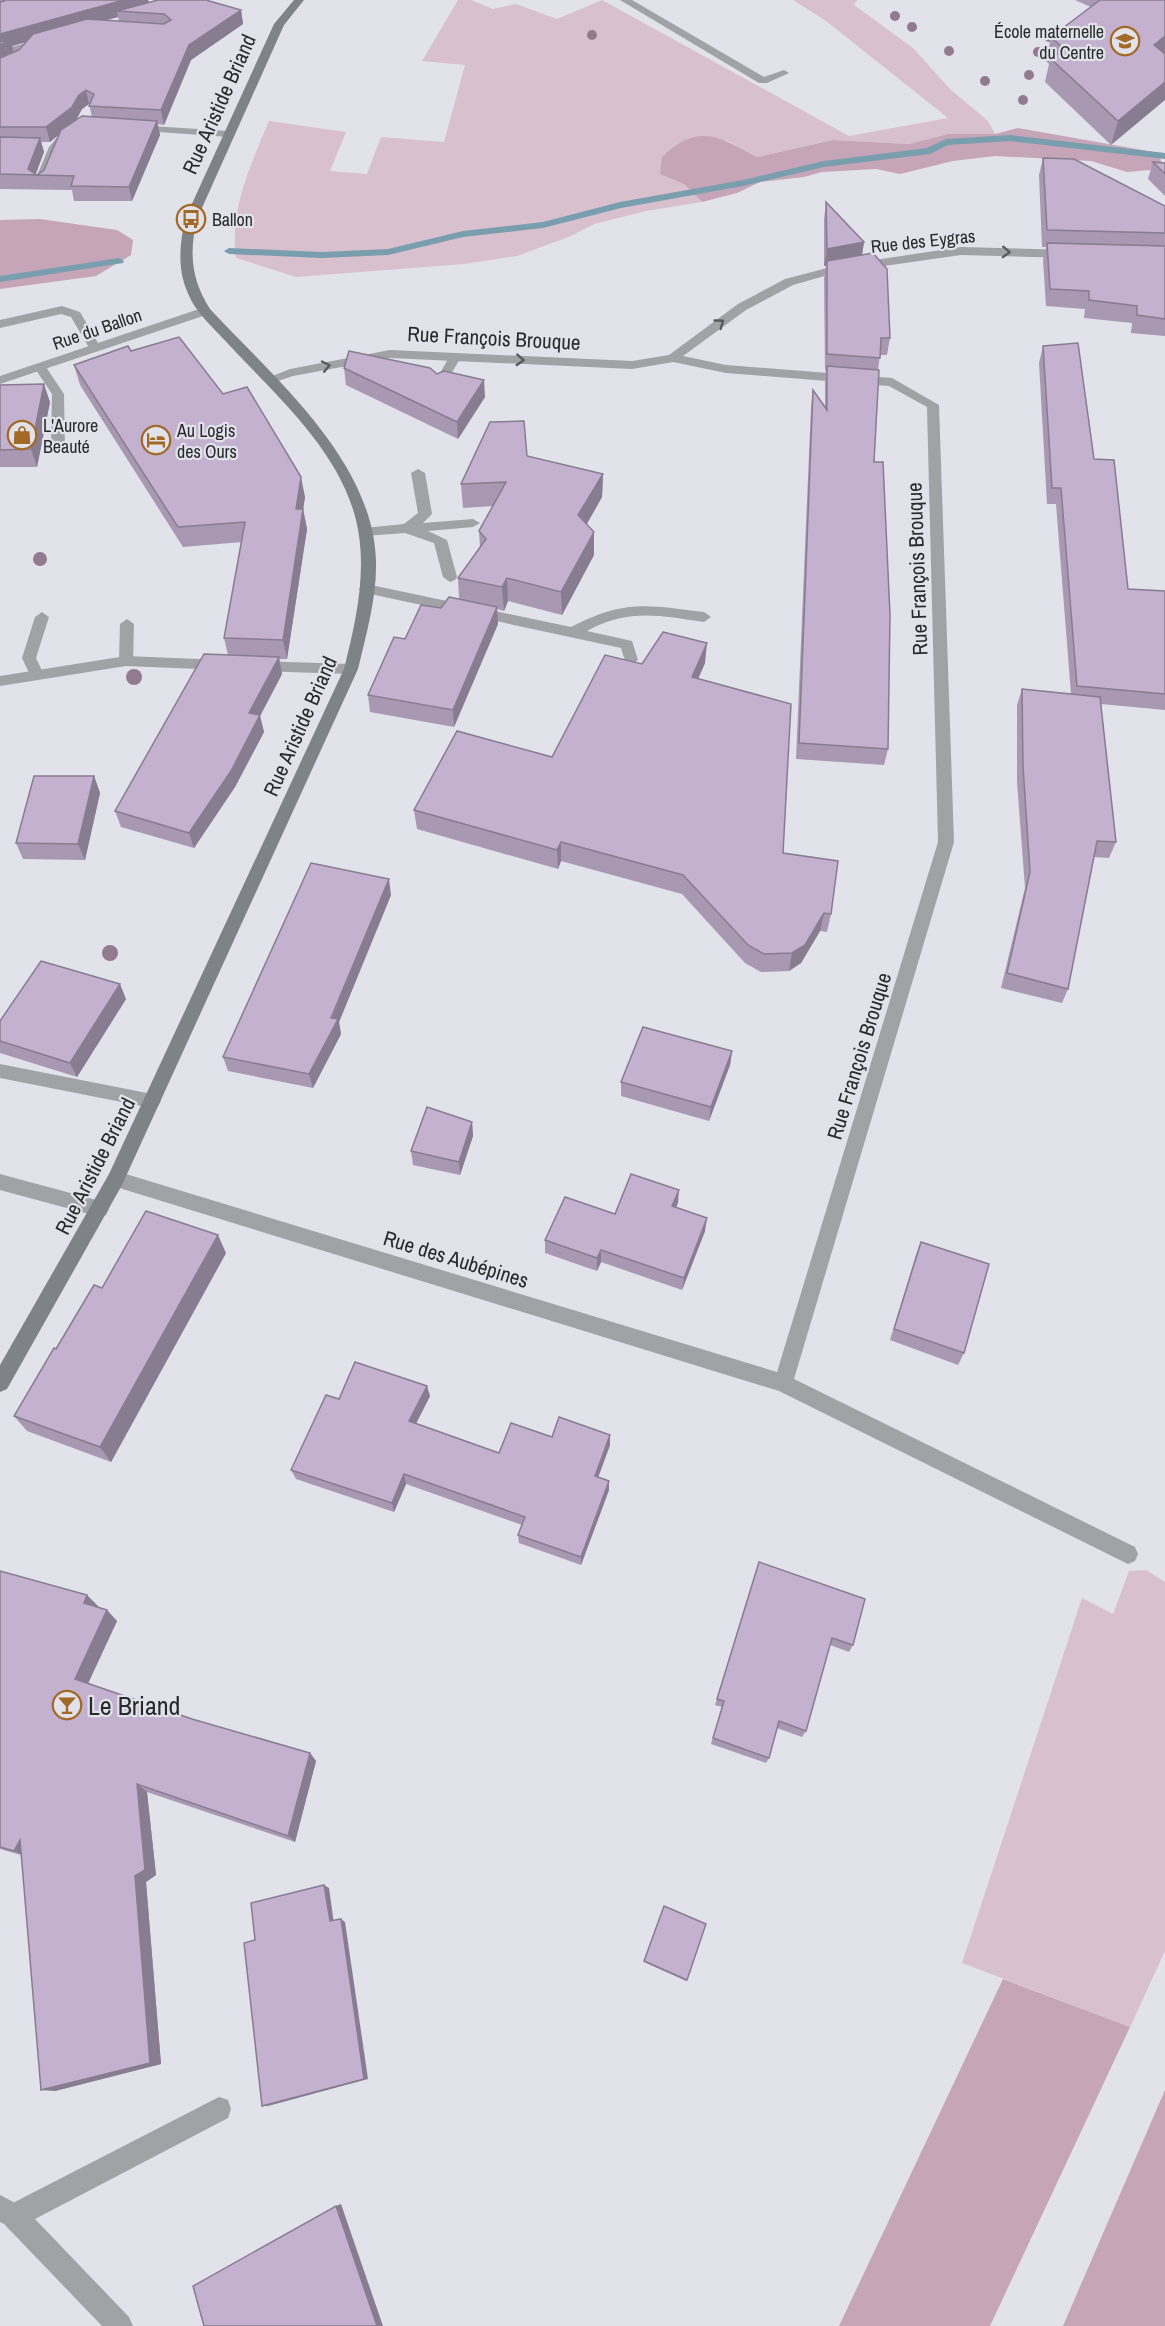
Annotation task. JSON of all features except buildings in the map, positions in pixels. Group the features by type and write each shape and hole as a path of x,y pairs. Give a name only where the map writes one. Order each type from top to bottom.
{"street":[{"name":"Rue Aristide Briand","path":"0,1383 116,1179 351,669 361,628 369,562 365,532 348,479 308,422 205,311 193,292 186,268 186,242 191,219 279,24 299,0"},
{"path":"630,3 650,0"},
{"path":"630,3 763,81 784,73"},
{"path":"2,51 56,38"},
{"path":"18,60 32,44"},
{"path":"40,183 48,147 68,130 84,125"},
{"path":"117,127 229,134"},
{"name":"Rue des Eygras","path":"673,358 752,302 789,282 835,270 961,251 1086,255"},
{"path":"0,324 62,310 76,315 96,348"},
{"name":"Rue du Ballon","path":"0,380 205,311"},
{"name":"Rue François Brouque","path":"269,380 290,373 390,354 632,365 673,358 726,369 892,382 933,405 946,842 783,1383"},
{"path":"439,385 455,357"},
{"path":"40,367 58,394 58,447"},
{"path":"407,529 425,514 418,473"},
{"path":"365,532 474,524"},
{"path":"407,529 440,540 450,577"},
{"path":"366,589 627,645 631,660"},
{"path":"573,632 601,617 638,609 704,617"},
{"path":"37,675 29,658 42,617"},
{"path":"126,661 127,624"},
{"path":"0,681 126,661 351,669"},
{"path":"0,1071 152,1101"},
{"name":"Rue des Aubépines","path":"116,1179 783,1383 1128,1554"},
{"path":"0,1182 100,1209"},
{"path":"120,2326 7,2212 106,2170 219,2109"}],"shaded area":[{"path":"458,0 471,0 493,9 516,4 557,19 602,0 849,136 948,118 826,21 793,0 857,0 854,5 913,48 950,89 988,121 995,134 948,134 909,144 833,140 757,157 726,140 684,184 702,202 646,211 594,224 571,236 517,256 464,264 296,277 236,258 236,223 243,188 269,121 346,132 330,171 367,174 381,137 444,142 465,65 422,61"},
{"path":"1018,128 1159,153 1163,169 1127,172 1091,161 995,156 953,161 900,174 876,169 822,172 804,177 760,182 737,193 702,202 684,184 660,174 662,157 675,146 698,137 708,136 731,143 757,157 833,140 909,144 948,134 995,134"},
{"path":"40,219 117,230 133,240 131,255 96,276 0,289 0,220"},
{"path":"1146,1570 1165,1582 1165,1951 1130,2027 962,1963 1082,1598 1113,1614 1129,1571"},
{"path":"1003,1979 1130,2027 990,2326 839,2326"},
{"path":"1165,2090 1165,2326 1063,2326"}],"waterway":[{"path":"229,251 322,255 388,252 463,234 543,225 620,205 743,183 824,164 930,151 946,142 1010,138 1165,156"},
{"path":"0,279 119,261"}],"place":[{"name":"École maternelle du Centre","path":"1125,41"},
{"name":"Ballon","path":"191,219"},
{"name":"L'Aurore Beauté","path":"22,435"},
{"name":"Au Logis des Ours","path":"156,440"},
{"name":"Le Briand","path":"67,1705"}]}
